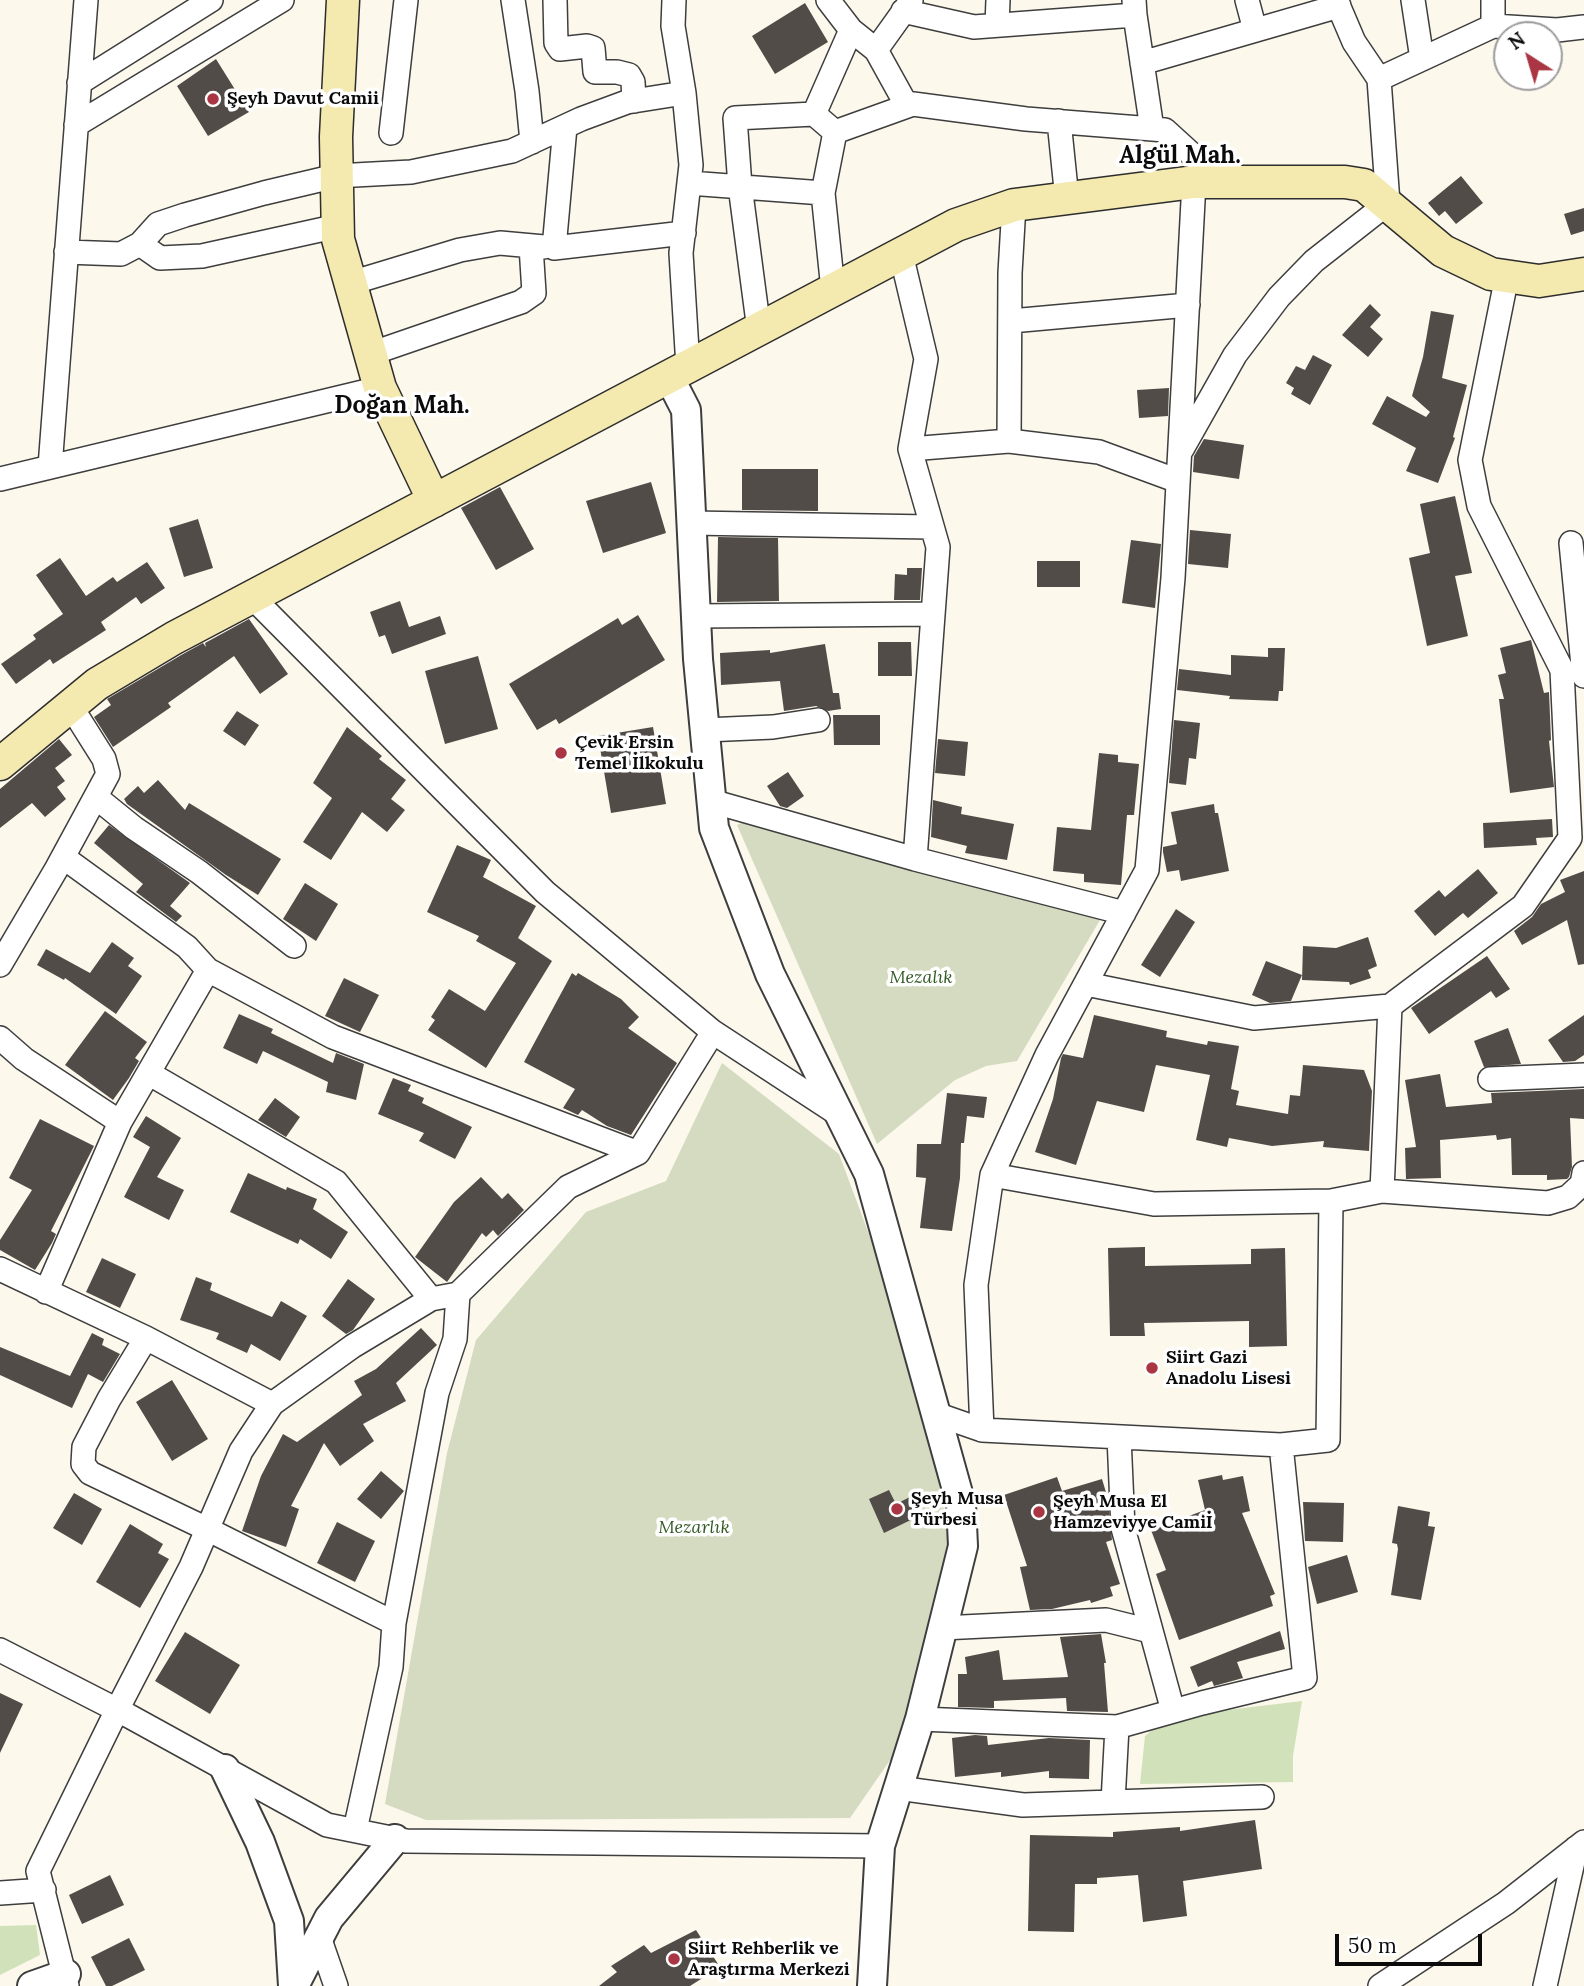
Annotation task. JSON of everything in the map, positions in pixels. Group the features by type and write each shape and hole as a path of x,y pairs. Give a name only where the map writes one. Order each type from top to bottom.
{"main road":[{"path":"343,0 336,137 338,239 380,388 433,501"},
{"path":"0,764 97,684 174,638 956,225 1014,205 1208,182 1364,185 1443,251 1490,274 1539,281 1584,274"}],"street":[{"path":"50,467 86,0"},
{"path":"79,83 211,0"},
{"path":"76,125 282,0"},
{"path":"391,133 406,0"},
{"path":"513,0 532,142"},
{"path":"555,0 556,43 560,49 587,46 593,48 594,72 629,75 633,82 634,101"},
{"path":"674,0 673,26 684,93 691,165 681,253 679,372 686,410 696,616 714,828 770,974 869,1174 961,1504 963,1546 920,1719 880,1846 872,1986"},
{"path":"828,0 851,30 876,50 907,106"},
{"path":"997,25 998,0"},
{"path":"1247,0 1255,30"},
{"path":"1413,0 1422,59"},
{"path":"1493,0 1493,21"},
{"path":"1142,63 1338,3 1354,42 1379,79 1388,203 1314,261 1279,297 1236,355 1180,454"},
{"path":"876,50 907,6 974,27 1134,8 1152,129"},
{"path":"1379,79 1493,26"},
{"path":"1563,29 1584,27"},
{"path":"814,114 851,30"},
{"path":"66,252 121,254 140,244 158,224 185,215 337,176 411,172 512,151 565,127 634,101 684,93"},
{"path":"835,132 914,104 1165,130 1208,182 1188,305 1173,579 1147,870 1048,1055 992,1175 976,1285 982,1430"},
{"path":"759,330 740,186 735,118 814,114 835,132"},
{"path":"1059,121 1067,198"},
{"path":"370,354 521,302 534,293 565,127"},
{"path":"833,290 823,193 835,132"},
{"path":"689,183 823,193"},
{"path":"1009,441 1010,272 1014,205"},
{"path":"140,244 160,258 202,256 338,226"},
{"path":"351,283 460,250 500,243 543,247 684,233"},
{"path":"901,254 926,359 911,449 938,547 915,859"},
{"path":"1086,984 1254,1018 1390,1006 1523,906 1570,838 1562,670 1479,506 1470,460 1507,276"},
{"path":"1011,321 1188,305"},
{"path":"0,479 380,388"},
{"path":"911,449 1009,441 1099,452 1178,481"},
{"path":"691,523 931,527"},
{"path":"1571,543 1584,676"},
{"path":"252,597 545,892 713,1032 840,1115"},
{"path":"696,616 933,614"},
{"path":"0,965 108,774 104,759 70,705"},
{"path":"705,730 774,727 818,720"},
{"path":"97,797 134,828 198,872 295,946"},
{"path":"711,801 915,859 1124,913"},
{"path":"63,857 187,947 208,970 333,1037 638,1153"},
{"path":"46,1292 120,1122 208,970"},
{"path":"1382,1191 1390,1006"},
{"path":"32,1986 67,1980 38,1871 191,1567 240,1451 272,1404 353,1346 430,1298 458,1294 568,1187 638,1153 713,1032"},
{"path":"3,1048 120,1122"},
{"path":"150,1074 336,1182 430,1298"},
{"path":"1490,1079 1584,1075"},
{"path":"992,1175 1154,1204 1332,1201 1382,1191 1548,1203 1568,1197 1581,1184 1584,1173"},
{"path":"936,1414 982,1430 1281,1445 1328,1440 1332,1201"},
{"path":"0,1269 146,1338 272,1404"},
{"path":"355,1830 391,1667 394,1623 437,1393 455,1339 458,1294"},
{"path":"146,1338 84,1447 83,1464 90,1473 394,1623"},
{"path":"1119,1437 1123,1528 1172,1712"},
{"path":"920,1719 1117,1727 1305,1678 1281,1445"},
{"path":"942,1628 1106,1620 1150,1631"},
{"path":"0,1650 117,1710 327,1825 406,1841 880,1846"},
{"path":"1113,1802 1117,1727"},
{"path":"225,1769 260,1842 289,1922 293,1986"},
{"path":"898,1788 1023,1805 1262,1797"},
{"path":"293,1986 329,1918 395,1839"},
{"path":"1380,1986 1506,1903 1580,1845"},
{"path":"1545,1986 1580,1845"},
{"path":"0,1894 44,1890"},
{"path":"319,1937 336,1986"}],"green space":[{"name":"Mezalık","path":"745,821 1091,913 1100,920 1017,1061 986,1066 955,1080 877,1144 737,825"},
{"name":"Mezarlık","path":"722,1063 839,1154 936,1414 957,1539 895,1753 850,1818 426,1820 385,1804 447,1453 476,1340 586,1212 666,1181"},
{"path":"1302,1701 1293,1756 1293,1782 1140,1784 1145,1736 1164,1720 1177,1716"},
{"path":"36,1925 40,1955 0,1975 0,1926"}],"building":[{"path":"805,3 828,42 775,74 752,36"},
{"name":"Şeyh Davut Camii","path":"216,59 249,112 208,136 177,86"},
{"path":"1461,176 1483,203 1456,224 1445,211 1439,216 1428,203"},
{"path":"1584,208 1584,231 1571,235 1564,214"},
{"path":"1370,304 1381,315 1370,327 1383,339 1368,357 1342,335"},
{"path":"1431,311 1454,315 1442,378 1467,385 1453,437 1455,438 1438,483 1406,471 1416,448 1372,424 1387,396 1426,417 1430,412 1412,396 1423,357"},
{"path":"1313,355 1332,365 1310,405 1291,394 1294,388 1286,383 1296,366 1305,370"},
{"path":"1169,388 1168,416 1139,418 1137,390"},
{"path":"1204,439 1244,445 1239,479 1193,472 1194,456"},
{"path":"742,469 818,469 818,511 742,510"},
{"path":"651,482 666,533 603,553 586,501"},
{"path":"500,487 534,549 496,570 461,508"},
{"path":"1455,496 1472,573 1455,576 1468,636 1427,646 1409,558 1430,553 1420,504"},
{"path":"198,519 213,568 184,577 169,528"},
{"path":"1190,530 1231,534 1228,568 1188,564"},
{"path":"718,537 778,538 779,601 717,602"},
{"path":"1131,540 1161,544 1155,608 1122,603"},
{"path":"60,558 86,596 113,577 117,582 147,562 165,588 141,604 136,597 101,622 106,630 53,664 50,659 16,684 1,664 36,639 33,635 63,614 36,575"},
{"path":"1037,561 1080,561 1080,587 1037,587"},
{"path":"907,568 922,568 920,600 894,600 895,574 907,575"},
{"path":"400,601 409,627 440,616 446,634 392,654 385,635 379,637 370,612"},
{"path":"638,615 665,660 559,724 556,719 537,730 509,684 618,618 622,625"},
{"path":"249,619 288,674 260,694 234,656 168,703 171,707 113,747 94,717 111,705 107,699 203,643 206,647 205,643"},
{"path":"1531,640 1544,693 1549,692 1549,741 1554,787 1510,793 1499,699 1504,699 1498,675 1506,673 1500,648"},
{"path":"878,642 911,642 912,676 878,676"},
{"path":"825,644 833,693 839,693 841,709 828,711 816,706 784,711 780,681 721,685 720,653 770,650 770,653"},
{"path":"1268,648 1285,648 1283,691 1279,691 1278,701 1229,699 1230,696 1177,690 1179,669 1231,675 1231,655 1268,657"},
{"path":"478,656 498,729 445,744 425,671"},
{"path":"237,711 259,725 245,746 223,731"},
{"path":"833,715 880,715 880,745 834,745"},
{"path":"1174,720 1200,723 1196,759 1189,758 1186,785 1169,783"},
{"path":"347,727 382,756 379,759 406,780 391,799 405,810 387,832 362,812 331,860 303,842 332,798 313,783"},
{"path":"653,727 666,804 611,813 598,736"},
{"path":"59,739 72,755 55,768 65,781 57,787 66,799 45,817 32,803 0,828 0,789"},
{"path":"938,739 968,742 965,776 935,773"},
{"path":"1099,753 1118,755 1118,762 1139,764 1134,815 1127,815 1121,885 1084,882 1084,874 1053,871 1057,827 1091,830"},
{"path":"788,772 804,796 787,808 780,806 767,786"},
{"path":"158,780 185,810 189,803 281,859 258,895 127,804 124,799 138,786 144,793"},
{"path":"933,800 962,807 961,814 1014,824 1007,860 965,853 967,846 931,837"},
{"path":"1214,804 1229,871 1181,881 1179,870 1167,872 1163,852 1163,847 1177,844 1171,812"},
{"path":"1552,819 1553,837 1536,838 1537,845 1484,848 1483,823"},
{"path":"109,825 190,883 170,906 182,916 176,922 136,892 143,884 94,843"},
{"path":"457,845 491,860 483,877 536,906 518,938 552,961 486,1068 428,1030 435,1020 431,1017 449,989 485,1011 516,963 476,941 479,936 427,912"},
{"path":"1478,869 1498,893 1468,918 1463,913 1435,936 1414,911 1439,890 1445,897"},
{"path":"1584,871 1584,964 1578,965 1567,920 1522,945 1514,931 1532,917 1541,904 1565,892 1560,880"},
{"path":"305,883 338,904 316,941 283,919"},
{"path":"1176,909 1195,922 1160,977 1141,965"},
{"path":"1368,937 1377,966 1368,970 1371,978 1350,985 1349,982 1302,980 1303,946 1336,948"},
{"path":"112,942 134,958 128,966 142,976 116,1014 65,978 64,980 37,965 46,949 90,973"},
{"path":"1487,956 1510,989 1496,998 1491,991 1429,1034 1411,1008"},
{"path":"1266,961 1302,975 1291,1001 1270,1003 1252,995"},
{"path":"572,973 576,976 578,973 621,999 639,1017 628,1028 677,1063 631,1135 607,1126 582,1110 578,1115 563,1108 575,1089 524,1062"},
{"path":"344,978 379,995 360,1032 325,1016"},
{"path":"105,1011 147,1042 135,1058 139,1061 113,1100 65,1065"},
{"path":"239,1014 273,1029 271,1033 333,1063 336,1053 364,1064 356,1100 326,1092 328,1082 263,1051 257,1064 223,1048"},
{"path":"1094,1015 1167,1031 1166,1037 1207,1045 1208,1041 1239,1046 1231,1089 1239,1091 1236,1105 1288,1114 1290,1095 1300,1096 1303,1065 1364,1070 1372,1091 1369,1151 1323,1147 1324,1141 1272,1146 1229,1138 1227,1147 1196,1140 1210,1075 1156,1065 1144,1112 1097,1101 1076,1165 1035,1152 1053,1099 1061,1058 1063,1054 1083,1058"},
{"path":"1584,1015 1584,1055 1575,1061 1563,1062 1548,1040"},
{"path":"1508,1028 1521,1064 1484,1067 1474,1041"},
{"path":"1440,1074 1446,1107 1492,1103 1491,1093 1584,1089 1584,1119 1570,1118 1572,1167 1569,1177 1547,1180 1547,1175 1512,1175 1511,1138 1497,1140 1496,1135 1440,1140 1441,1178 1406,1179 1405,1148 1416,1147 1405,1080"},
{"path":"393,1078 411,1085 408,1091 424,1098 422,1103 472,1127 455,1159 419,1141 424,1133 378,1114"},
{"path":"947,1093 987,1097 984,1118 967,1116 964,1143 961,1143 960,1178 952,1231 920,1228 926,1178 916,1177 917,1144 941,1144"},
{"path":"275,1098 300,1117 286,1137 258,1120"},
{"path":"146,1116 181,1138 157,1177 184,1190 169,1220 124,1197 150,1147 133,1137"},
{"path":"40,1119 94,1146 51,1231 56,1234 52,1243 35,1270 0,1250 0,1240 32,1190 9,1178"},
{"path":"248,1173 286,1190 287,1187 317,1199 313,1209 348,1232 331,1259 300,1239 298,1244 230,1212"},
{"path":"481,1177 502,1199 508,1193 524,1210 498,1236 493,1230 486,1237 482,1233 447,1282 415,1257 454,1202"},
{"path":"1145,1247 1145,1266 1251,1264 1251,1249 1285,1248 1287,1346 1249,1347 1249,1321 1144,1323 1145,1336 1110,1336 1108,1248"},
{"path":"102,1258 136,1274 120,1308 86,1292"},
{"path":"196,1277 212,1283 210,1290 272,1317 281,1301 307,1316 280,1361 251,1344 247,1353 216,1339 219,1333 180,1320"},
{"path":"348,1279 375,1299 353,1330 346,1334 322,1316"},
{"path":"421,1328 437,1345 396,1383 406,1401 363,1424 374,1441 340,1466 324,1443 291,1506 299,1509 286,1547 242,1531 261,1476 283,1434 297,1442 362,1395 354,1381 376,1369"},
{"path":"92,1333 104,1339 102,1345 120,1354 103,1382 88,1374 72,1408 0,1375 0,1347 70,1376"},
{"path":"172,1380 208,1439 172,1461 136,1402"},
{"path":"381,1471 404,1491 381,1519 357,1499"},
{"path":"1222,1475 1223,1480 1243,1476 1250,1511 1242,1513 1275,1594 1270,1596 1273,1606 1179,1640 1156,1574 1166,1570 1151,1530 1205,1510 1198,1480"},
{"path":"1057,1477 1062,1491 1102,1479 1108,1499 1112,1540 1106,1542 1120,1584 1110,1587 1113,1596 1091,1603 1090,1600 1052,1609 1030,1610 1020,1567 1027,1566 1004,1495"},
{"name":"Şeyh Musa Türbesi","path":"889,1490 896,1504 914,1495 923,1514 884,1533 869,1499"},
{"path":"74,1493 102,1509 82,1545 53,1528"},
{"path":"1303,1502 1344,1503 1343,1542 1305,1541"},
{"path":"1398,1506 1430,1512 1428,1526 1435,1527 1421,1600 1391,1595 1398,1549 1397,1544 1392,1543"},
{"path":"337,1522 375,1541 355,1582 317,1563"},
{"path":"130,1524 163,1544 158,1553 169,1559 140,1608 96,1582"},
{"path":"1347,1555 1358,1592 1317,1604 1308,1567"},
{"path":"1280,1631 1285,1649 1237,1662 1243,1678 1214,1686 1212,1681 1198,1687 1190,1667"},
{"path":"185,1632 240,1665 210,1714 155,1681"},
{"path":"1101,1634 1106,1663 1108,1712 1067,1711 1066,1698 994,1701 994,1708 958,1707 958,1674 967,1674 965,1657 999,1650 1003,1680 1068,1677 1060,1637"},
{"path":"0,1693 23,1704 0,1753"},
{"path":"987,1736 988,1745 1049,1738 1090,1740 1089,1779 1049,1778 1049,1771 1001,1777 1001,1772 955,1777 952,1738"},
{"path":"1255,1820 1262,1869 1183,1881 1187,1916 1143,1922 1138,1875 1097,1878 1097,1884 1075,1884 1074,1932 1028,1931 1030,1835 1113,1837 1113,1832 1180,1827 1180,1831"},
{"path":"110,1875 124,1905 82,1924 69,1895"},
{"name":"Siirt Rehberlik ve Araştırma Merkezi","path":"696,1930 720,1967 690,1986 599,1986 617,1972 611,1966 644,1945 651,1953"},
{"path":"129,1938 145,1970 112,1986 106,1986 91,1957"}],"place":[{"name":"Şeyh Davut Camii","path":"213,99"},
{"name":"Çevik Ersin Temel İlkokulu","path":"561,753"},
{"name":"Siirt Gazi Anadolu Lisesi","path":"1152,1368"},
{"name":"Şeyh Musa Türbesi","path":"897,1509"},
{"name":"Şeyh Musa El Hamzeviyye Camiİ","path":"1039,1512"},
{"name":"Siirt Rehberlik ve Araştırma Merkezi","path":"674,1959"}],"district":[{"name":"Algül Mah.","path":"1180,156"},
{"name":"Doğan Mah.","path":"402,406"}]}
